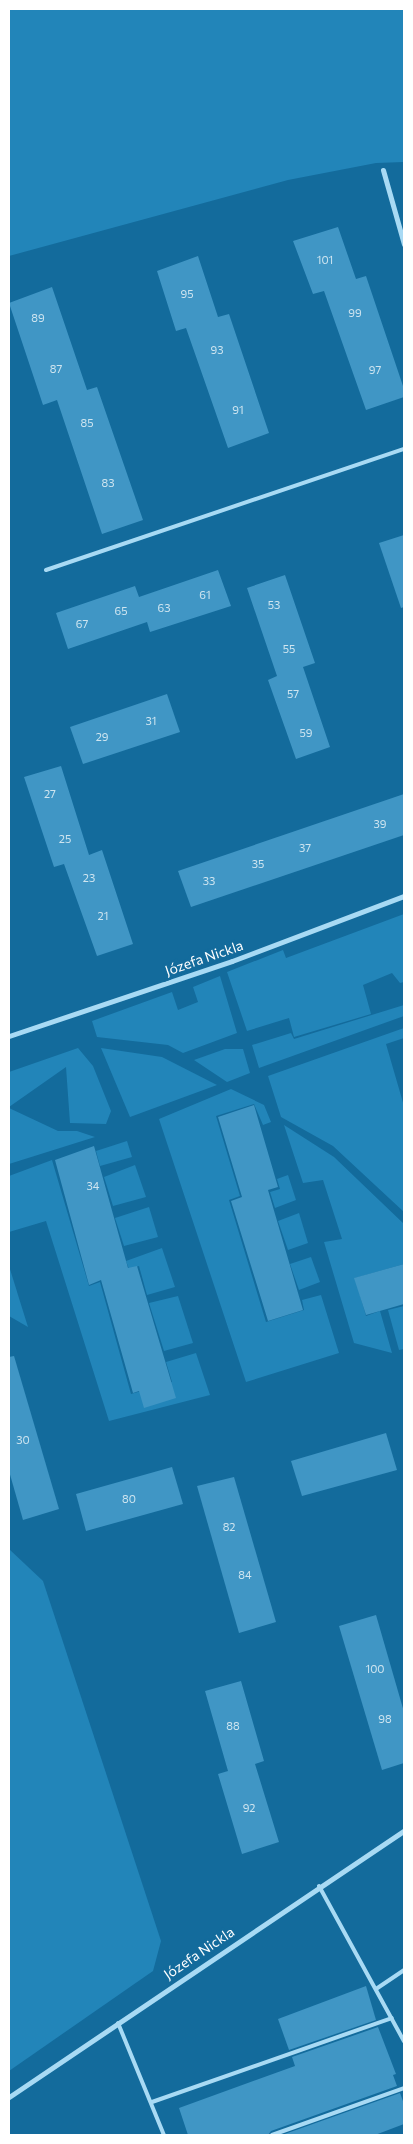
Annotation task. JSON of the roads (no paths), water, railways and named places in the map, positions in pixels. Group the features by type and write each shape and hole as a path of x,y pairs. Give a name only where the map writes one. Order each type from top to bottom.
{"street":[{"path":"383,170 404,244"},
{"name":"Józefa Nickla","path":"9,1036 232,961 404,896"},
{"name":"Józefa Nickla","path":"9,2097 319,1886 404,1831"}],"lane":[{"path":"46,570 404,449"},
{"path":"319,1886 404,2041"},
{"path":"376,1989 404,1970"},
{"path":"152,2102 392,2018"},
{"path":"118,2023 164,2135"},
{"path":"272,2135 404,2088"}]}
